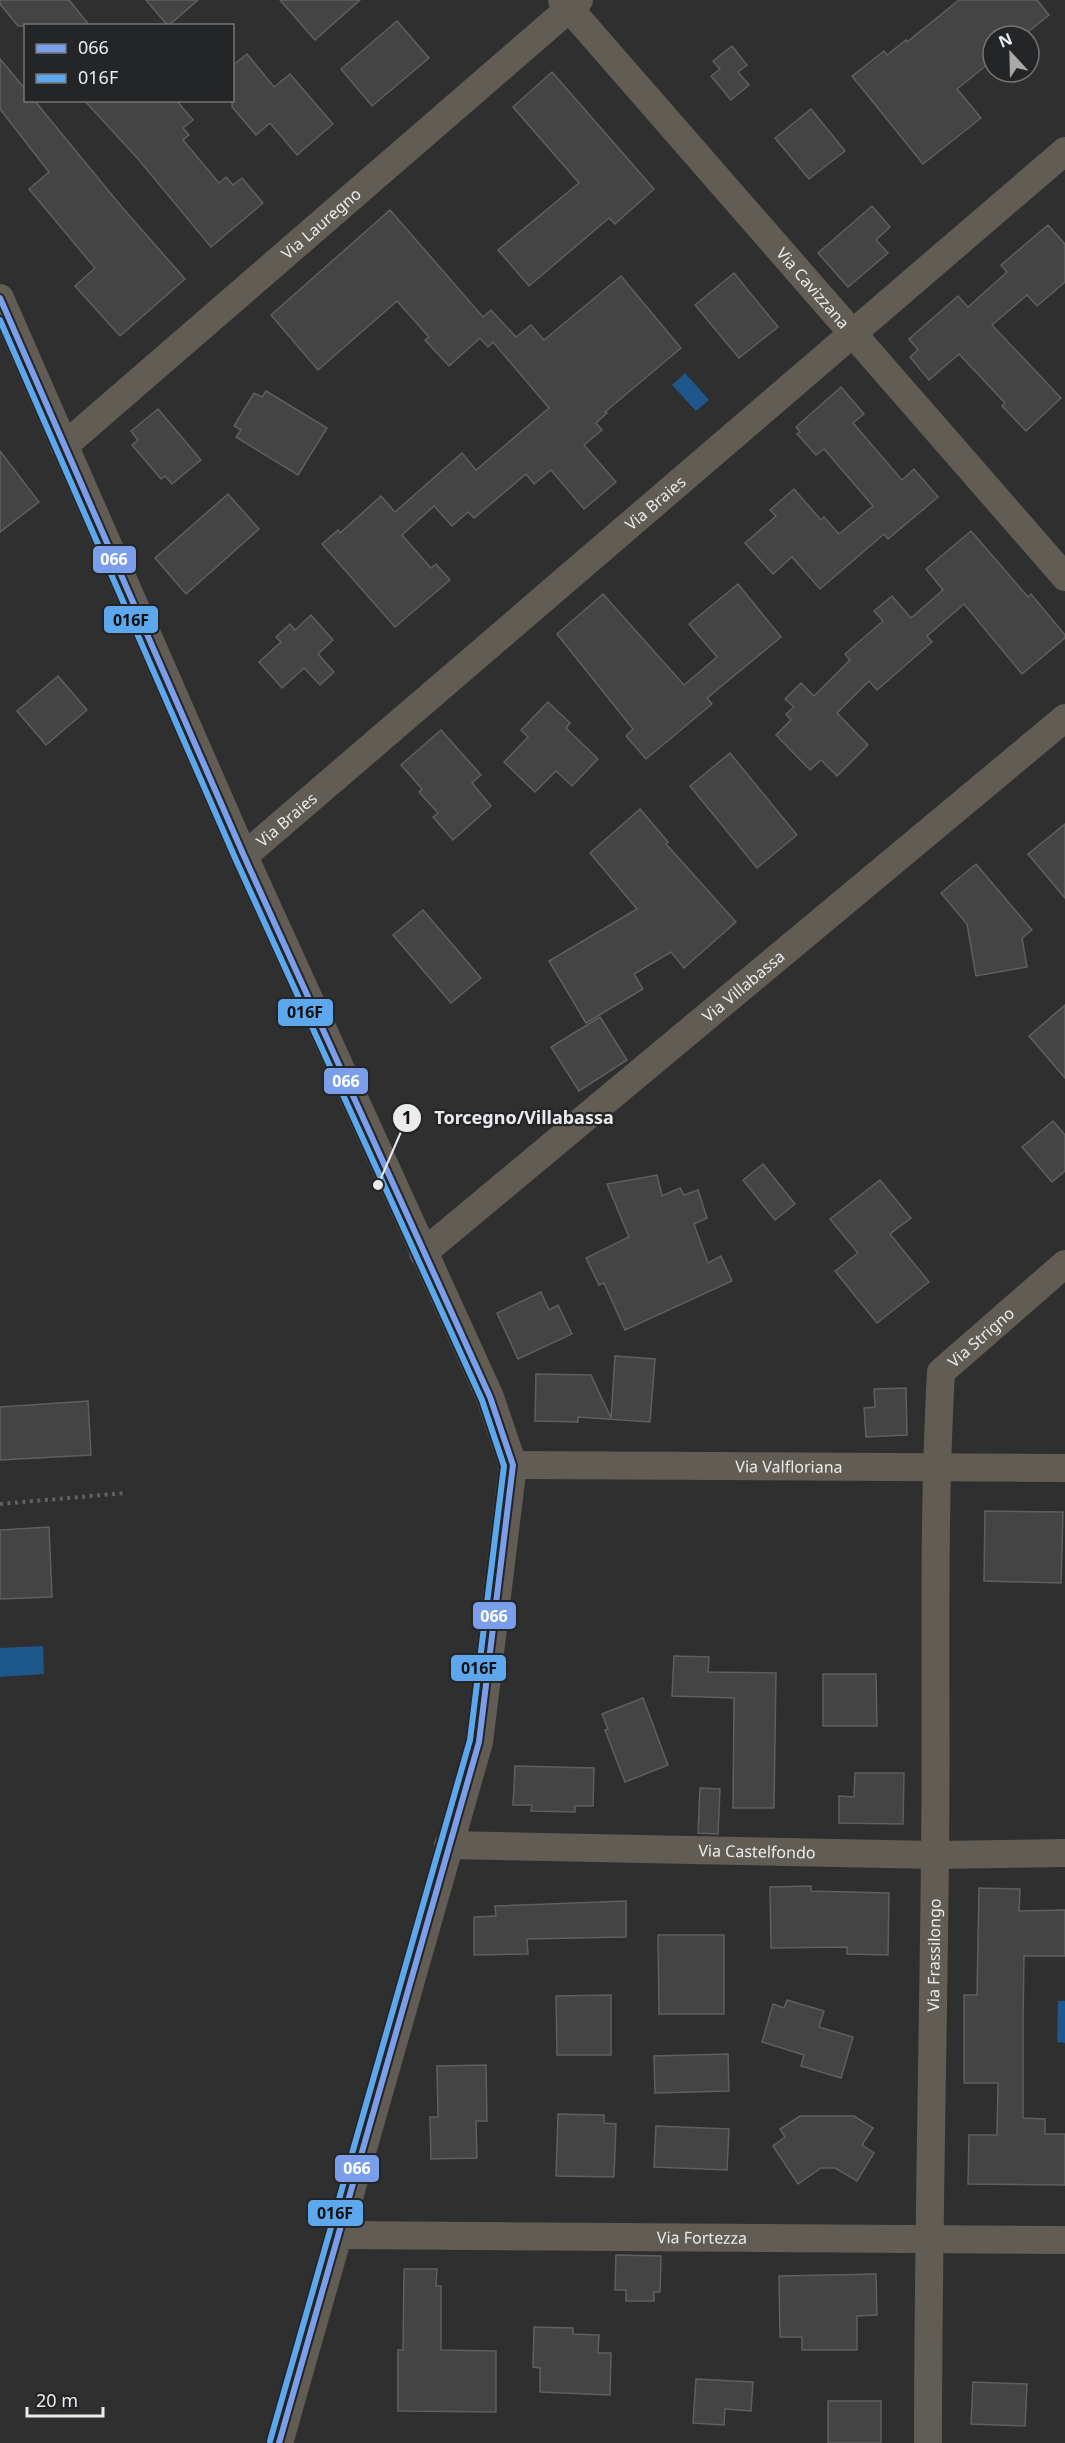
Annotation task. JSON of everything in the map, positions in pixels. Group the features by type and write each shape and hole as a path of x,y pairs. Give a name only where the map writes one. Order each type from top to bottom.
{"street":[{"name":"Via Cavizzana","path":"570,3 852,333 1065,577"},
{"name":"Via Lauregno","path":"64,446 570,3"},
{"name":"Via Braies","path":"244,856 1065,151"},
{"path":"1,303 244,856 490,1397 513,1465 479,1742 279,2443"},
{"name":"Via Villabassa","path":"423,1253 1065,718"},
{"name":"Via Strigno","path":"936,1467 941,1372 1065,1264"},
{"name":"Via Valfloriana","path":"513,1465 1065,1468"},
{"name":"Via Frassilongo","path":"928,2443 928,2241 935,1854 936,1467"},
{"name":"Via Castelfondo","path":"448,1845 935,1854 1065,1853"},
{"name":"Via Fortezza","path":"339,2235 928,2241 1065,2240"}],"path":[{"path":"0,1504 125,1493"}],"water":[{"path":"685,373 709,400 696,411 672,385"},
{"path":"43,1646 44,1674 0,1677 0,1648"},
{"path":"1058,2001 1065,2001 1065,2043 1057,2042"}],"building":[{"path":"0,0 69,0 88,24 24,24 24,26 18,26 0,4"},
{"path":"146,0 198,0 170,24 166,24"},
{"path":"280,0 360,0 315,40"},
{"path":"959,0 1037,0 1049,15 1038,24 981,24 981,70 957,89 981,118 923,164 852,76 884,51 887,55 906,40 907,42"},
{"path":"397,21 429,58 372,106 341,69"},
{"path":"732,46 747,65 738,72 749,85 731,100 711,76 720,69 713,61"},
{"path":"247,54 274,87 290,74 333,124 297,155 270,123 256,135 232,107 234,64"},
{"path":"0,59 24,88 24,102 36,102 121,206 185,279 120,336 75,286 95,268 29,189 49,172 0,109"},
{"path":"552,72 654,189 615,224 609,218 529,286 498,250 579,183 513,107"},
{"path":"86,102 178,102 193,120 183,128 189,135 183,140 219,183 226,177 233,185 242,178 263,203 211,247 139,160"},
{"path":"811,109 845,151 809,179 775,138"},
{"path":"872,206 890,227 876,240 888,253 848,287 818,253"},
{"path":"390,210 483,317 491,310 516,337 531,325 544,340 621,276 681,348 605,412 607,413 596,423 602,430 584,445 616,482 584,509 551,470 534,484 526,474 474,518 468,512 452,526 434,506 402,535 431,568 436,564 450,580 395,627 322,544 338,530 340,533 381,496 395,512 462,453 476,470 549,408 493,342 488,347 480,338 449,366 425,340 429,337 397,301 318,370 271,315"},
{"path":"1048,225 1065,244 1065,282 1037,306 1027,295 992,325 1061,398 1026,431 1002,406 1005,403 959,354 929,380 910,357 918,350 909,339 958,296 968,307 1007,272 1001,265"},
{"path":"734,273 778,327 739,358 695,305"},
{"path":"841,387 864,414 853,423 902,480 914,469 938,497 888,539 884,534 820,589 792,557 773,574 745,543 776,516 770,510 794,489 821,520 824,517 839,534 873,506 824,449 816,455 797,434 800,432 796,427"},
{"path":"266,391 327,428 298,475 236,437 241,430 234,426 254,393 262,397"},
{"path":"158,409 201,460 172,484 165,476 161,479 132,445 138,440 131,431"},
{"path":"0,451 39,502 0,532"},
{"path":"228,494 259,529 186,594 155,558"},
{"path":"971,531 1028,597 1031,594 1065,635 1065,638 1022,674 964,604 927,636 932,642 877,690 869,681 837,713 868,745 837,776 821,760 810,770 776,735 791,720 786,714 794,707 785,699 801,683 814,696 850,660 845,654 883,621 874,611 892,596 911,618 943,590 926,569"},
{"path":"738,584 781,637 707,698 712,704 646,759 626,736 633,729 557,634 603,594 684,685 717,657 689,624"},
{"path":"311,615 333,640 318,654 334,672 320,685 304,668 282,688 259,662 281,642 276,637 290,624 295,630"},
{"path":"58,676 87,710 46,745 17,711"},
{"path":"548,702 570,723 566,728 598,759 572,786 556,771 535,792 504,762 528,737 521,730"},
{"path":"441,730 481,775 472,783 491,806 453,840 433,817 438,813 419,792 422,789 401,765"},
{"path":"730,753 797,835 757,868 690,786"},
{"path":"640,809 668,842 666,844 736,922 684,968 671,952 634,974 643,989 586,1023 549,961 637,909 590,853"},
{"path":"1065,824 1065,898 1028,854"},
{"path":"976,864 1032,930 1022,938 1027,967 976,976 967,924 941,893"},
{"path":"423,910 481,978 451,1003 393,935"},
{"path":"1065,1005 1065,1078 1029,1036"},
{"path":"600,1017 627,1060 579,1091 551,1047"},
{"path":"1053,1121 1065,1135 1065,1171 1052,1182 1022,1147"},
{"path":"763,1164 795,1204 775,1220 743,1180"},
{"path":"657,1175 662,1196 680,1188 684,1195 698,1190 707,1218 694,1224 708,1263 721,1256 732,1281 625,1330 604,1283 599,1285 586,1258 629,1237 607,1184"},
{"path":"880,1180 911,1218 890,1234 929,1282 877,1323 835,1271 858,1253 830,1219"},
{"path":"541,1292 549,1310 558,1305 572,1334 518,1359 497,1313"},
{"path":"615,1356 655,1359 650,1422 578,1417 578,1422 535,1421 536,1374 591,1375 611,1418"},
{"path":"906,1388 907,1435 866,1437 864,1408 875,1407 874,1389"},
{"path":"88,1401 91,1455 0,1460 0,1407"},
{"path":"985,1511 1063,1512 1061,1583 984,1581"},
{"path":"49,1527 52,1597 0,1599 0,1530"},
{"path":"674,1656 709,1657 708,1672 776,1673 774,1808 733,1808 734,1698 672,1696"},
{"path":"823,1674 876,1674 877,1726 823,1726"},
{"path":"643,1698 668,1765 625,1782 605,1730 608,1729 602,1714"},
{"path":"515,1766 594,1768 593,1806 575,1806 575,1812 531,1811 532,1805 513,1805"},
{"path":"855,1773 904,1773 903,1824 839,1823 839,1796 854,1797"},
{"path":"700,1788 720,1789 718,1834 698,1833"},
{"path":"811,1886 811,1891 889,1893 888,1955 847,1954 847,1947 771,1948 770,1887"},
{"path":"979,1888 1020,1889 1019,1911 1065,1910 1065,1956 1024,1956 1023,2118 1045,2119 1045,2134 1065,2134 1065,2185 968,2184 969,2135 997,2135 998,2083 964,2083 964,1995 977,1995"},
{"path":"626,1901 626,1937 527,1939 528,1954 474,1955 474,1917 496,1916 495,1906"},
{"path":"658,1935 724,1935 724,2014 659,2014"},
{"path":"611,1995 611,2055 557,2055 556,1996"},
{"path":"787,2000 824,2011 819,2027 853,2037 841,2078 801,2066 804,2055 762,2042 773,2004 784,2008"},
{"path":"728,2054 729,2091 655,2093 654,2056"},
{"path":"486,2065 487,2121 476,2121 477,2158 431,2159 430,2117 438,2117 437,2066"},
{"path":"558,2114 604,2115 604,2123 616,2124 614,2177 556,2176"},
{"path":"800,2116 854,2116 873,2128 862,2145 874,2153 857,2181 835,2168 821,2168 798,2184 773,2146 785,2137 780,2129"},
{"path":"656,2126 729,2129 727,2170 654,2167"},
{"path":"616,2255 661,2256 660,2292 654,2292 654,2301 626,2301 626,2290 615,2290"},
{"path":"404,2269 437,2269 436,2286 441,2286 441,2350 496,2351 496,2412 398,2411 398,2350 403,2350"},
{"path":"876,2274 877,2315 857,2316 857,2350 802,2350 802,2337 780,2337 779,2276"},
{"path":"534,2327 573,2328 573,2334 599,2335 598,2353 611,2353 610,2395 540,2392 540,2368 533,2367"},
{"path":"696,2379 753,2382 751,2411 725,2409 724,2425 693,2423"},
{"path":"973,2382 1027,2384 1025,2426 971,2424"},
{"path":"828,2401 881,2401 881,2443 828,2443"}],"transit line":[{"name":"066","path":"0,298 244,856 490,1397 513,1465 479,1742 279,2443"},
{"name":"016F","path":"0,320 236,860 482,1400 504,1466 470,1740 270,2441"}],"place":[{"name":"Torcegno/Villabassa","path":"378,1185"}]}
